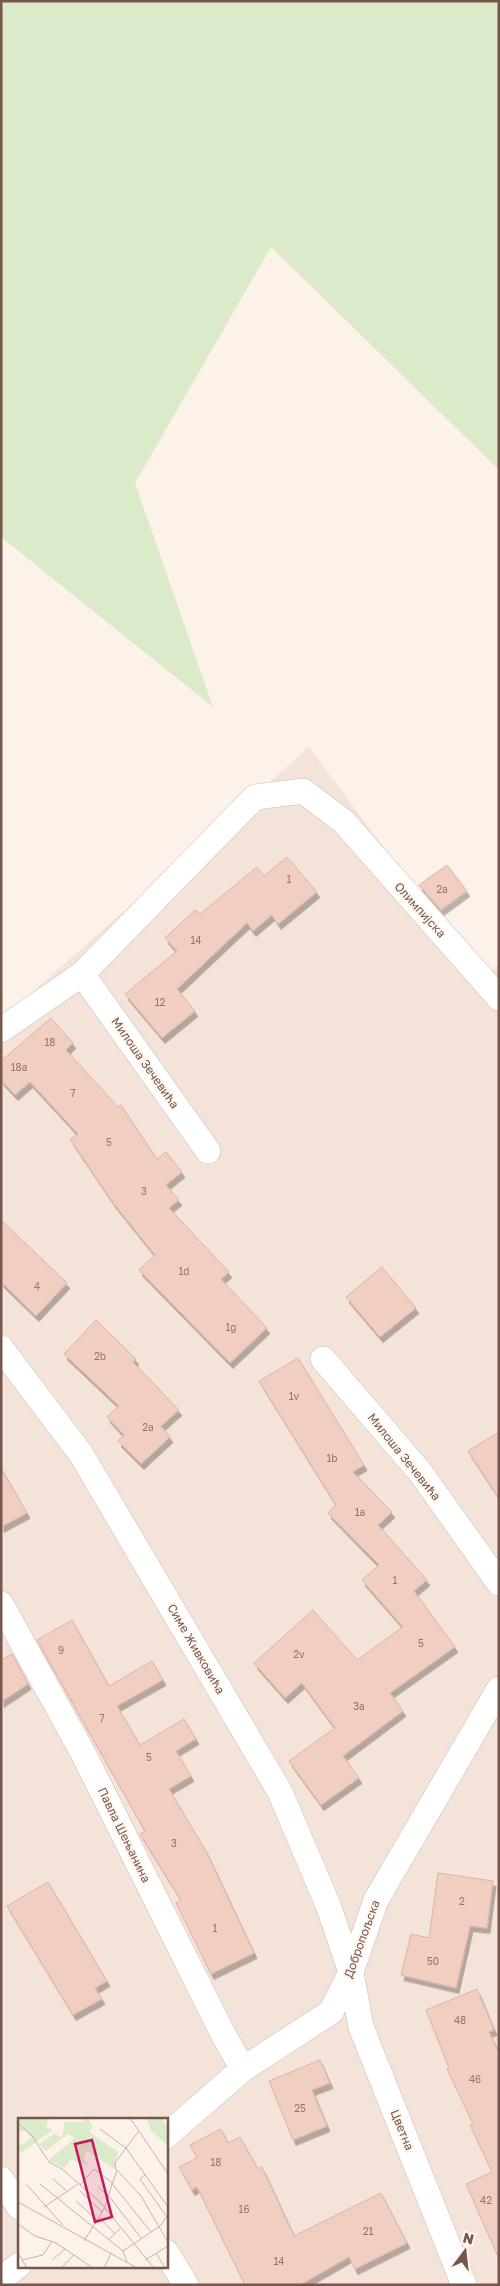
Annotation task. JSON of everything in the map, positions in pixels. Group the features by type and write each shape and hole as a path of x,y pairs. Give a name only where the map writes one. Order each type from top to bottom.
{"street":[{"name":"Олимпијска","path":"1,1030 82,974 255,797 303,791 343,821 499,998"},
{"name":"Милоша Зечевића","path":"82,974 208,1151"},
{"name":"Симе Живковића","path":"1,1348 81,1454 280,1792 328,1905 351,1972"},
{"name":"Милоша Зечевића","path":"322,1359 420,1472 499,1583"},
{"name":"Павла Шењанина","path":"1,1604 84,1755 224,2036 243,2069"},
{"name":"Добропољска","path":"168,2134 243,2069 331,2012 351,1972 376,1900 499,1689"},
{"name":"Цветна","path":"351,1972 361,2027 464,2285"},
{"path":"1,2179 18,2205"},
{"path":"168,2255 186,2285"},
{"path":"1,2279 18,2266"}],"shaded area":[{"path":"309,747 482,980 499,964 499,2285 1,2285 1,1020"}],"green space":[{"path":"1,1 499,1 499,470 271,247 135,483 213,707 1,537"}],"building":[{"path":"287,857 317,892 278,924 272,915 253,931 247,923 177,989 195,1011 162,1038 125,994 177,951 165,938 195,910 200,914 257,867 264,876"},
{"path":"447,865 467,891 441,910 419,885"},
{"path":"51,1018 73,1043 66,1050 118,1107 121,1105 157,1159 166,1152 182,1172 166,1185 179,1200 169,1208 229,1272 221,1279 267,1328 230,1363 139,1270 155,1255 114,1204 70,1139 78,1134 30,1082 15,1095 1,1080 1,1061"},
{"path":"1,1220 67,1283 36,1316 1,1282"},
{"path":"382,1267 416,1308 380,1337 346,1297"},
{"path":"96,1320 136,1359 133,1362 179,1410 161,1426 170,1437 141,1464 118,1441 124,1435 107,1417 119,1406 64,1354"},
{"path":"298,1358 364,1465 353,1472 392,1512 378,1525 427,1580 414,1591 455,1647 390,1693 403,1711 343,1756 359,1778 321,1805 289,1761 335,1728 302,1683 285,1698 254,1663 313,1610 357,1660 403,1627 362,1580 379,1565 328,1513 336,1505 259,1381"},
{"path":"499,1432 499,1498 468,1451"},
{"path":"1,1468 27,1513 1,1527"},
{"path":"72,1620 109,1686 152,1661 163,1680 117,1706 140,1745 184,1719 196,1739 176,1751 191,1776 169,1789 207,1853 254,1953 211,1974 176,1903 181,1900 140,1834 145,1831 37,1640"},
{"path":"12,1654 28,1684 1,1702 1,1660"},
{"path":"438,1873 493,1881 487,1928 470,1926 456,1988 401,1975 411,1934 429,1938"},
{"path":"48,1882 107,1981 95,1988 102,1999 73,2015 7,1906"},
{"path":"477,1989 494,2030 489,2032 499,2053 499,2259 466,2184 492,2172 470,2125 473,2124 447,2069 449,2068 426,2010"},
{"path":"320,2060 330,2083 312,2090 327,2126 293,2140 269,2081"},
{"path":"221,2129 228,2143 240,2137 258,2169 262,2167 294,2236 381,2193 407,2243 355,2269 349,2257 300,2285 245,2285 197,2187 192,2190 179,2167 197,2158 190,2145"}]}
